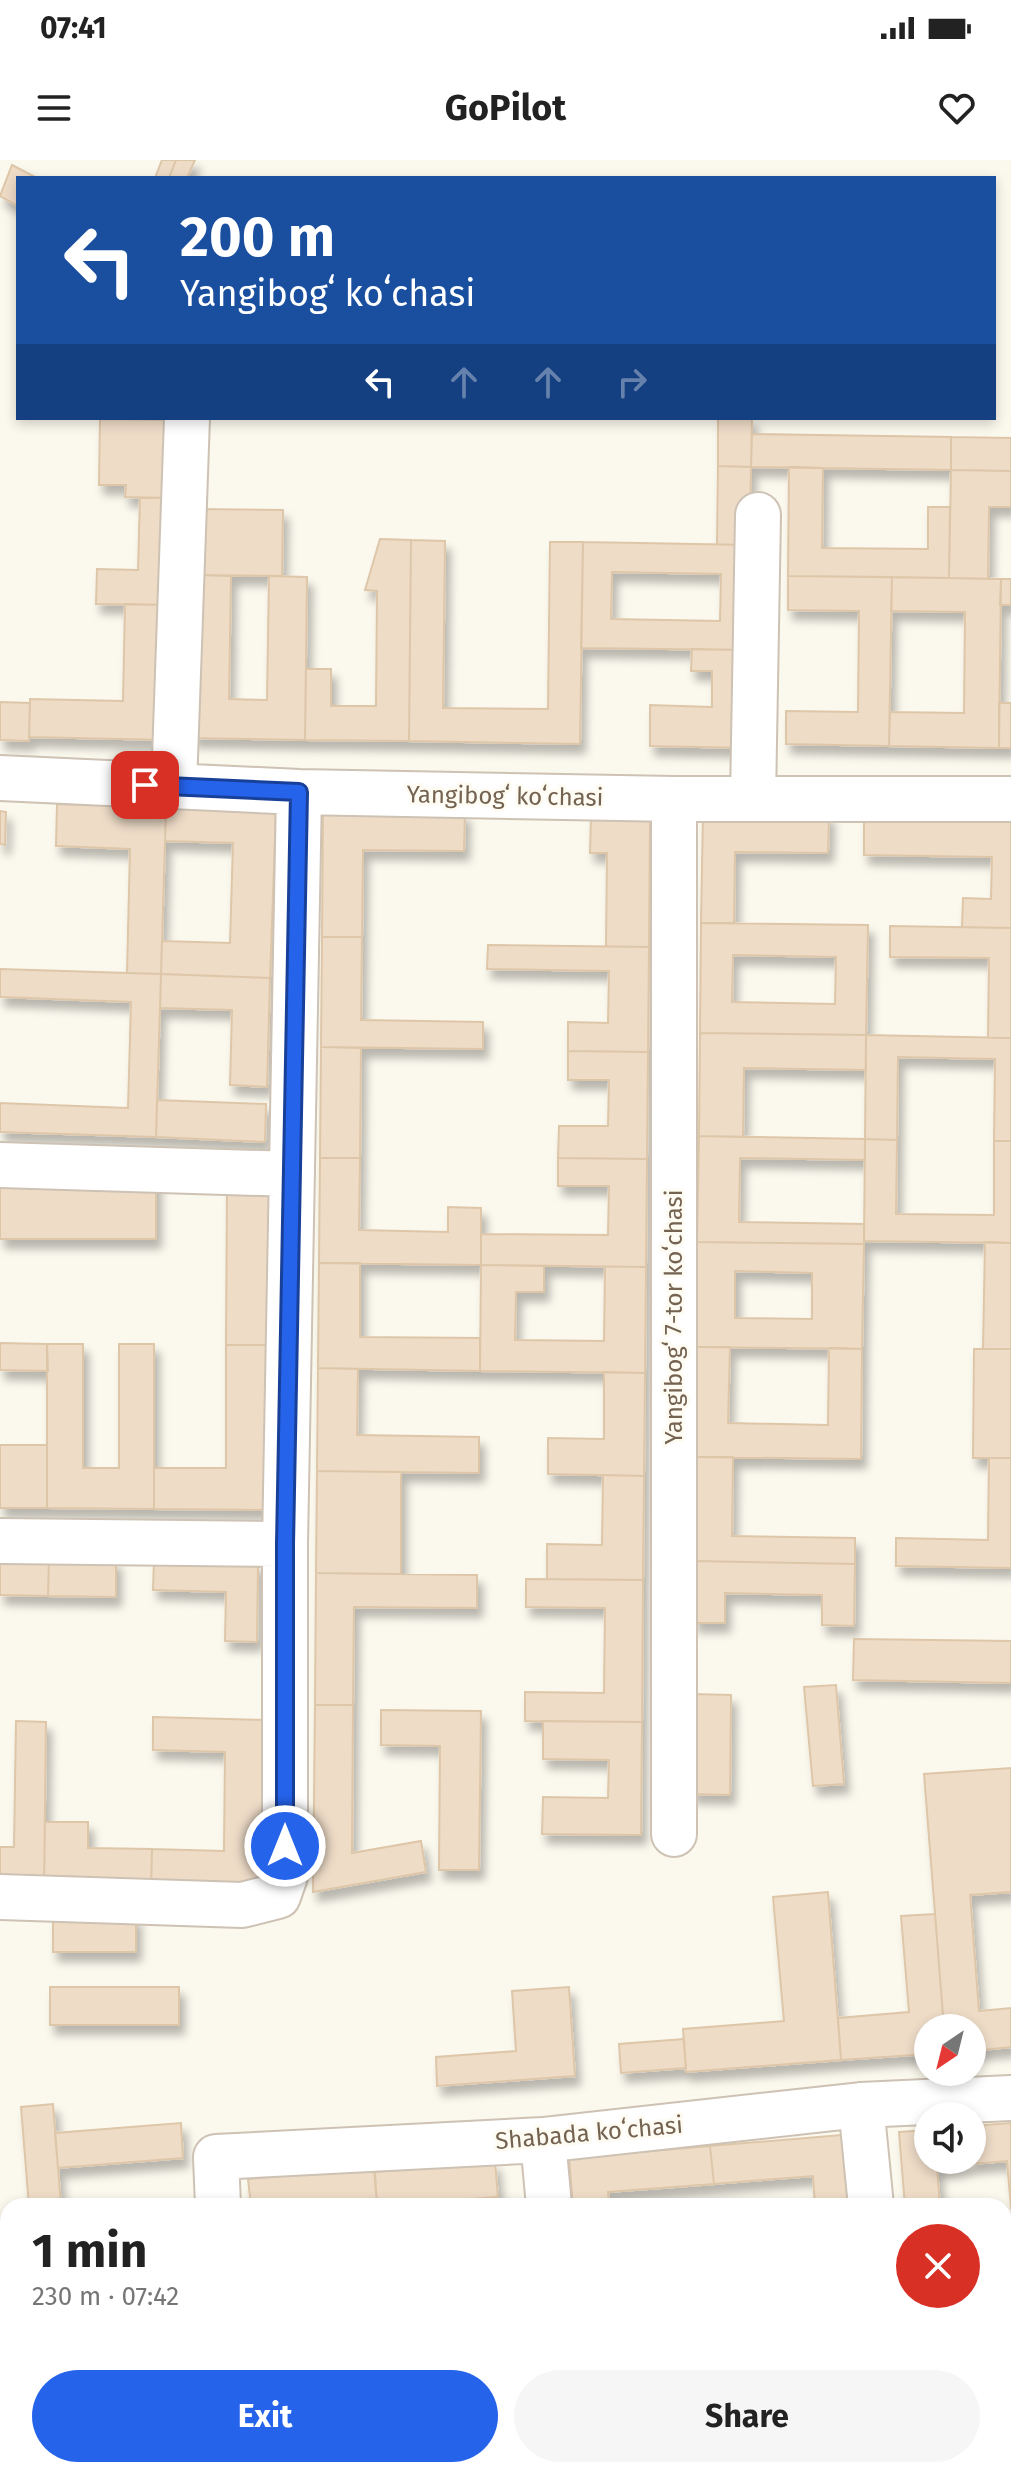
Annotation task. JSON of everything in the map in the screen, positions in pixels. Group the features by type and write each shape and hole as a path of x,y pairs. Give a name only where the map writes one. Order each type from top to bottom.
{"street":[{"path":"174,786 187,420"},
{"path":"753,799 758,515"},
{"name":"Yangibogʻ koʻchasi","path":"0,778 299,792 674,799 1011,799"},
{"path":"0,1897 242,1905 278,1896 285,1876 285,1544 299,792"},
{"name":"Yangibogʻ 7-tor koʻchasi","path":"674,799 674,1834"},
{"path":"0,1165 292,1174"},
{"path":"0,1541 285,1544"},
{"name":"Shabada koʻchasi","path":"218,2198 216,2157 543,2140 861,2105 1011,2098"},
{"path":"861,2105 870,2198"},
{"path":"543,2140 548,2198"}],"building":[{"path":"162,160 176,160 170,176 156,176"},
{"path":"176,160 195,160 188,176 170,176"},
{"path":"12,165 33,176 16,176 16,205 0,196"},
{"path":"100,420 172,420 171,498 125,497 126,485 99,485"},
{"path":"718,420 752,420 751,467 718,466"},
{"path":"752,434 951,437 951,470 751,467"},
{"path":"951,437 1011,438 1011,471 951,470"},
{"path":"718,466 751,467 750,545 717,545"},
{"path":"789,467 823,468 822,548 928,549 928,507 950,507 949,578 788,576"},
{"path":"951,470 1011,471 1011,507 989,507 988,579 949,578"},
{"path":"140,498 171,498 169,605 96,604 97,569 138,570"},
{"path":"194,509 283,510 282,576 193,575"},
{"path":"380,539 411,540 409,741 305,740 306,669 331,669 331,706 376,706 377,591 365,590"},
{"path":"411,540 445,541 443,708 548,709 550,542 583,542 580,744 409,741"},
{"path":"583,542 750,545 749,650 581,648","holes":["612,572 721,574 720,621 611,619"]},
{"path":"193,575 231,576 229,699 267,700 269,576 307,577 305,740 191,738"},
{"path":"788,576 892,577 889,746 786,744 786,711 858,712 859,611 788,610"},
{"path":"892,577 1001,579 999,748 889,746 890,712 964,713 965,612 891,611"},
{"path":"1001,579 1011,579 1011,605 1000,605"},
{"path":"125,604 169,605 167,740 29,737 30,699 123,701"},
{"path":"692,649 749,650 748,748 650,746 650,705 712,707 712,671 691,671"},
{"path":"0,702 30,703 29,741 0,740"},
{"path":"999,703 1011,703 1011,748 999,748"},
{"path":"57,804 166,808 161,974 127,973 130,849 56,846"},
{"path":"166,808 276,812 270,978 161,974 162,941 230,943 233,843 165,841"},
{"path":"0,811 6,812 5,845 0,844"},
{"path":"323,811 465,813 464,851 363,850 362,937 322,937"},
{"path":"703,812 829,814 828,853 735,852 734,923 701,923"},
{"path":"591,814 650,815 649,947 606,947 607,853 590,853"},
{"path":"864,815 1011,817 1011,928 962,927 963,898 991,899 992,857 864,855"},
{"path":"701,923 868,925 866,1035 700,1033","holes":["733,955 836,957 835,1004 732,1002"]},
{"path":"890,926 1011,928 1011,1038 988,1038 989,958 890,957"},
{"path":"322,937 362,937 361,1020 483,1022 483,1049 321,1047"},
{"path":"488,945 649,947 648,1052 568,1051 568,1022 608,1023 609,971 487,969"},
{"path":"0,969 161,974 156,1137 0,1132 0,1103 128,1108 131,1002 0,997"},
{"path":"161,974 270,978 267,1087 230,1085 232,1010 160,1008"},
{"path":"700,1033 866,1035 866,1070 744,1068 743,1137 699,1136"},
{"path":"866,1035 1011,1038 1011,1141 994,1141 995,1059 898,1057 897,1140 865,1139"},
{"path":"321,1047 361,1048 360,1158 320,1158"},
{"path":"568,1051 648,1052 647,1159 558,1158 559,1126 608,1126 609,1080 568,1080"},
{"path":"157,1100 266,1104 265,1142 156,1137"},
{"path":"699,1136 865,1139 865,1160 740,1158 739,1222 864,1224 864,1244 697,1242"},
{"path":"865,1139 897,1140 896,1214 994,1215 994,1141 1011,1141 1011,1243 864,1241"},
{"path":"320,1158 360,1158 359,1230 448,1232 448,1207 481,1208 481,1265 319,1263"},
{"path":"558,1158 647,1159 646,1267 481,1265 481,1234 608,1235 609,1186 558,1186"},
{"path":"0,1175 156,1176 156,1239 0,1239"},
{"path":"227,1186 272,1186 272,1345 226,1345"},
{"path":"697,1242 864,1244 862,1349 696,1347","holes":["735,1271 812,1273 812,1319 735,1318"]},
{"path":"985,1242 1011,1243 1011,1349 983,1349"},
{"path":"319,1263 360,1263 360,1337 480,1338 480,1371 318,1368"},
{"path":"481,1265 544,1266 544,1292 516,1292 515,1340 604,1341 605,1267 646,1267 645,1373 480,1371"},
{"path":"0,1343 47,1344 48,1371 0,1370"},
{"path":"47,1344 83,1344 83,1468 119,1468 119,1344 154,1344 154,1509 47,1508"},
{"path":"226,1345 272,1345 271,1510 154,1509 154,1468 226,1468"},
{"path":"696,1347 730,1347 728,1423 828,1425 829,1348 862,1349 861,1459 695,1457"},
{"path":"974,1349 1011,1349 1011,1458 973,1458"},
{"path":"318,1368 358,1369 357,1435 479,1437 479,1473 317,1471"},
{"path":"604,1372 645,1373 644,1476 548,1474 548,1438 604,1439"},
{"path":"0,1445 47,1445 47,1508 0,1508"},
{"path":"695,1457 733,1457 732,1536 855,1538 855,1564 694,1561"},
{"path":"989,1458 1011,1458 1011,1568 896,1566 896,1538 988,1540"},
{"path":"317,1471 401,1472 401,1574 316,1573"},
{"path":"603,1475 644,1476 643,1580 547,1579 547,1544 602,1545"},
{"path":"0,1557 49,1558 48,1596 0,1595"},
{"path":"49,1558 116,1560 116,1597 48,1596"},
{"path":"154,1560 258,1563 257,1642 225,1641 226,1592 153,1590"},
{"path":"694,1561 855,1564 854,1626 822,1625 822,1595 725,1593 725,1623 693,1623"},
{"path":"316,1573 477,1575 477,1608 354,1607 353,1705 315,1705"},
{"path":"526,1579 643,1580 642,1722 525,1721 525,1692 604,1693 605,1608 526,1607"},
{"path":"854,1639 1011,1641 1011,1683 853,1680"},
{"path":"836,1685 844,1784 813,1786 804,1687"},
{"path":"692,1694 731,1695 730,1795 690,1794"},
{"path":"315,1705 353,1705 352,1853 421,1841 426,1872 313,1892"},
{"path":"381,1710 481,1711 479,1870 439,1870 440,1746 381,1745"},
{"path":"153,1717 265,1720 262,1893 151,1890 152,1849 224,1851 225,1752 153,1750"},
{"path":"16,1721 46,1722 44,1888 0,1888 0,1847 14,1847"},
{"path":"543,1721 642,1722 641,1835 542,1834 543,1797 608,1798 609,1760 543,1759"},
{"path":"1011,1768 1011,1892 970,1895 979,2011 1011,2008 1011,2047 986,2050 986,2014 943,2014 924,1774"},
{"path":"45,1822 88,1822 88,1848 152,1849 151,1890 44,1888"},
{"path":"828,1892 841,2060 686,2072 683,2029 784,2021 773,1897"},
{"path":"935,1914 943,2014 914,2014 914,2055 841,2060 838,2018 909,2012 901,1916"},
{"path":"136,1916 136,1952 53,1952 53,1917"},
{"path":"50,1987 179,1987 179,2025 50,2025"},
{"path":"569,1987 575,2076 437,2086 436,2057 516,2051 512,1991"},
{"path":"684,2039 686,2068 621,2073 619,2044"},
{"path":"53,2104 60,2198 28,2198 21,2107"},
{"path":"181,2123 183,2158 58,2168 55,2133"},
{"path":"1011,2123 1011,2198 1007,2161 986,2163 986,2125"},
{"path":"914,2131 914,2174 938,2174 939,2198 904,2198 899,2132"},
{"path":"853,2134 858,2198 814,2198 813,2176 714,2184 710,2146"},
{"path":"710,2146 714,2184 608,2192 608,2198 572,2198 569,2158"},
{"path":"495,2162 498,2197 377,2198 375,2172"},
{"path":"374,2168 376,2198 250,2198 248,2179"}],"route":[{"path":"145,785 299,792 285,1544 285,1846"}]}
